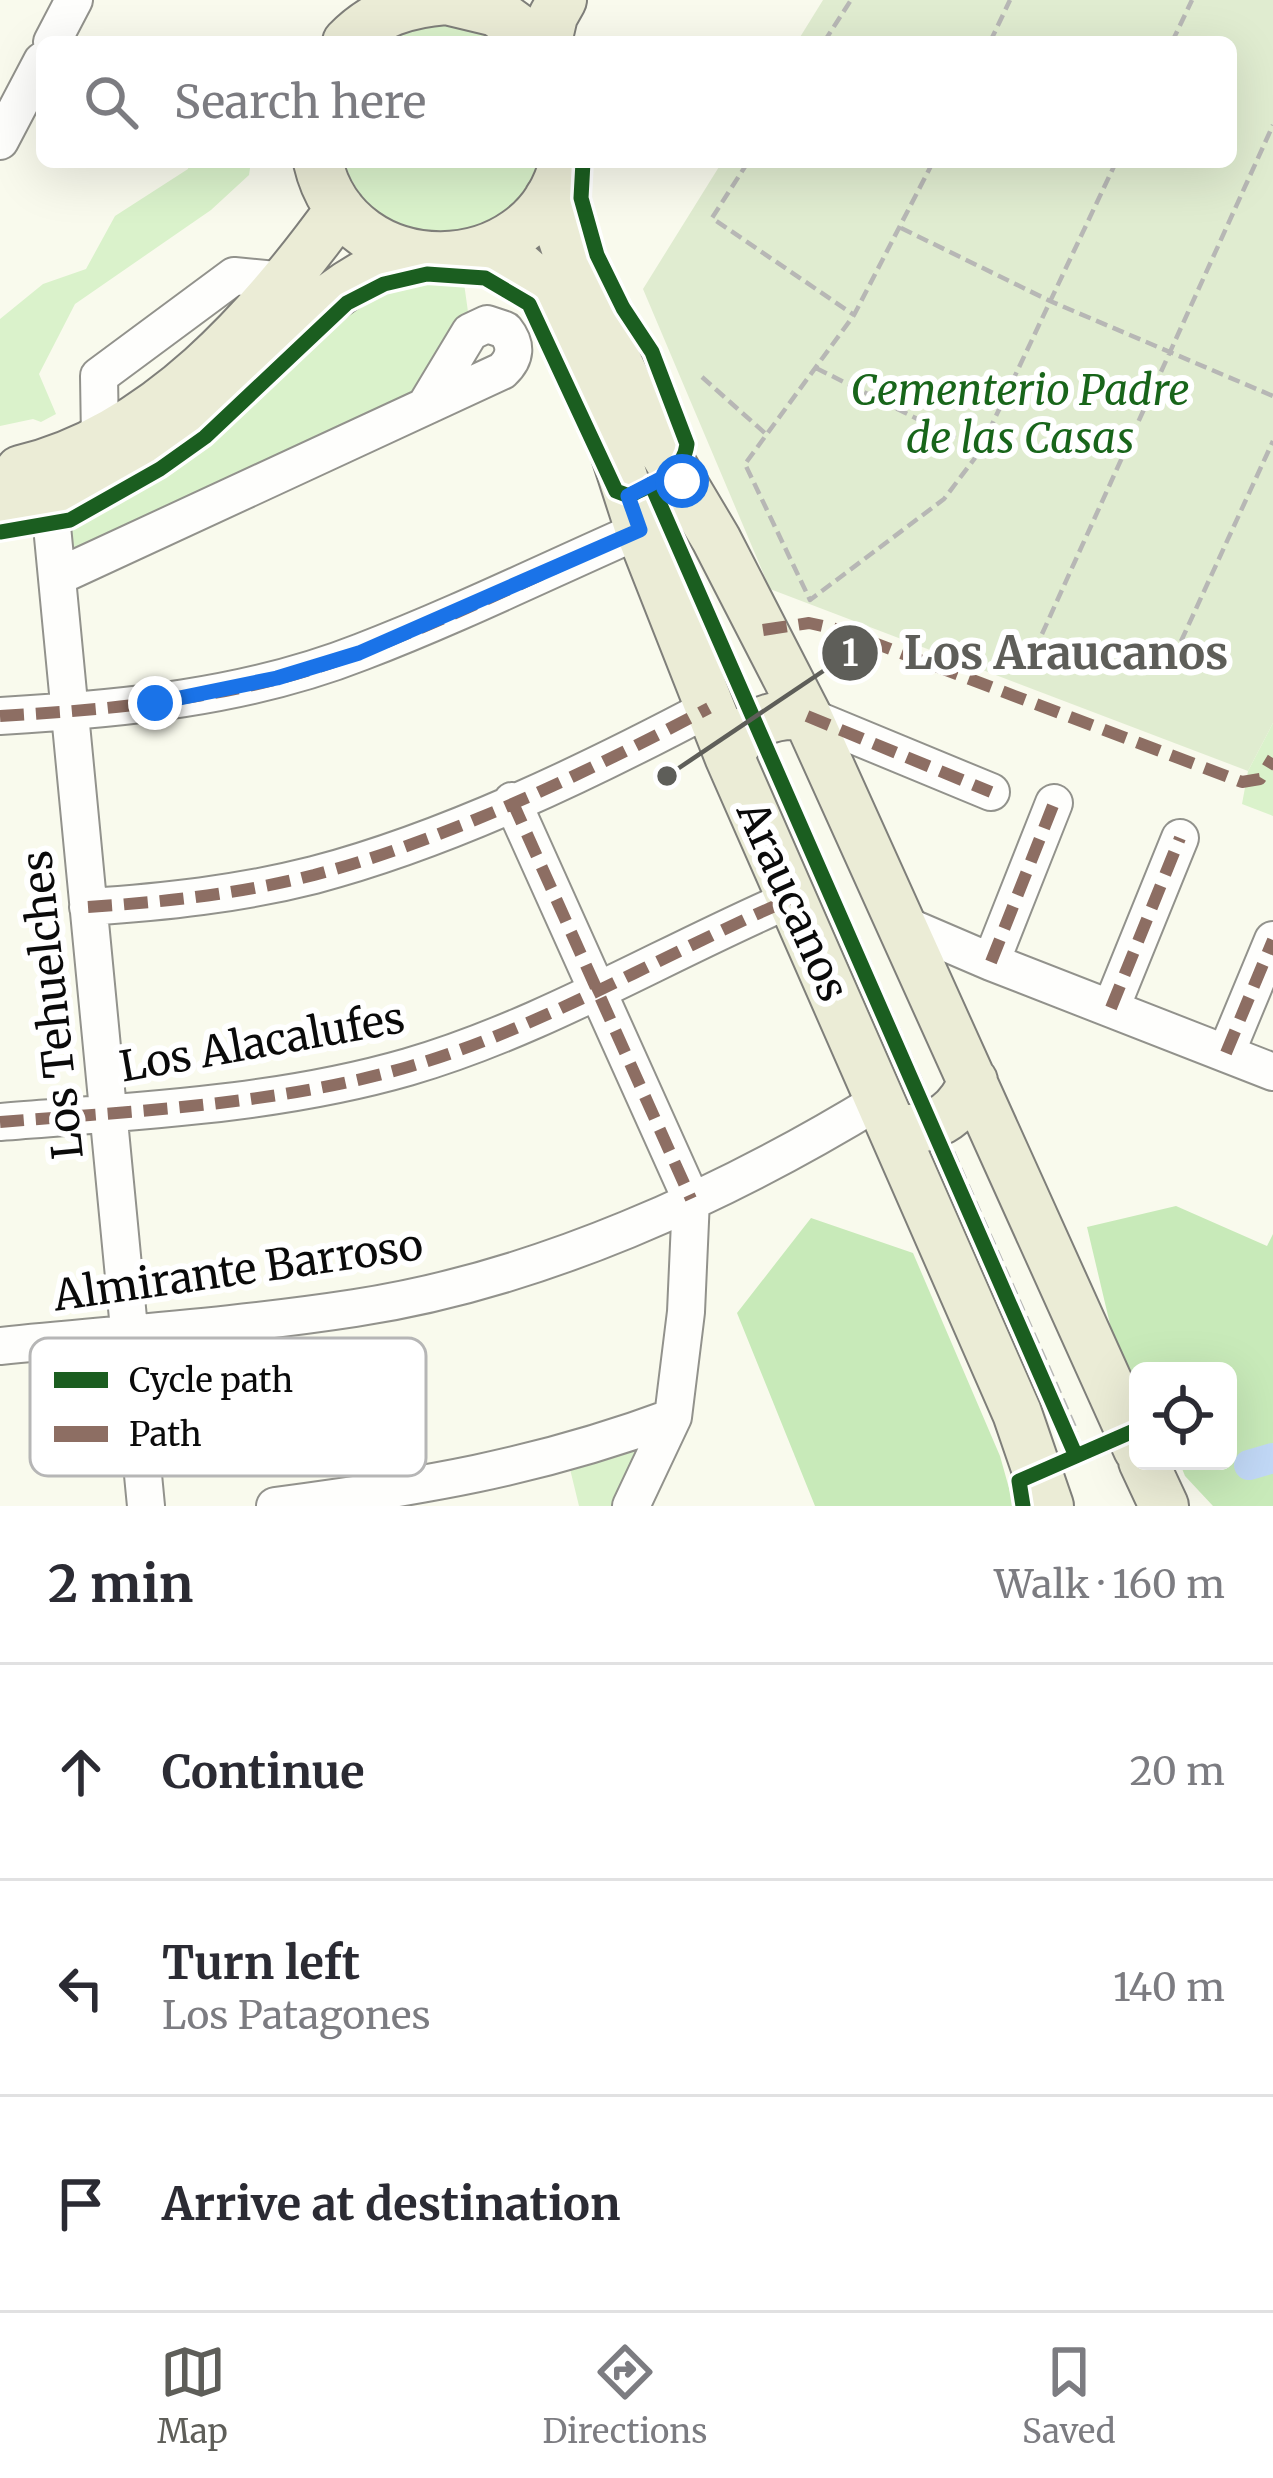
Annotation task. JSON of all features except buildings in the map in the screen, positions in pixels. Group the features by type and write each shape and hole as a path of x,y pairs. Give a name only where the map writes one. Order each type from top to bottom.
{"main road":[{"path":"548,36 562,0"},
{"path":"346,27 387,5 461,1 496,12 529,36"},
{"path":"319,168 340,209 361,230 412,255 438,258 490,248 524,227 557,180"},
{"name":"Araucanos","path":"557,180 568,255 632,396 716,538 764,729 793,898 911,1119 1017,1413 1058,1462"},
{"path":"0,475 47,462 133,420 203,364 285,281 340,209"},
{"name":"Araucanos","path":"490,248 532,278 569,337 709,708 764,729 900,923 1129,1428"},
{"path":"0,506 104,475 155,448 226,395 336,290 368,270 412,255"},
{"path":"911,1119 960,1106 973,1081"},
{"path":"1147,1470 1164,1506"}],"street":[{"path":"55,36 74,0"},
{"path":"0,141 36,72"},
{"path":"57,577 426,405"},
{"name":"Los Tehuelches","path":"49,495 129,1338"},
{"path":"0,716 70,712 215,692 359,653 640,530"},
{"path":"88,907 202,897 314,874 415,843 613,757 709,708"},
{"path":"764,729 991,792"},
{"path":"512,800 692,1198 686,1312 673,1417 632,1506"},
{"path":"991,962 1054,803"},
{"path":"1111,1009 1180,838"},
{"name":"Los Alacalufes","path":"0,1121 248,1098 407,1067 465,1048 793,898"},
{"path":"900,923 1273,1072"},
{"path":"1226,1053 1273,940"},
{"name":"Almirante Barroso","path":"79,1338 356,1308 410,1297 576,1247 692,1198 829,1131 911,1119"},
{"name":"Almirante Barroso","path":"0,1346 30,1343"},
{"path":"275,1506 502,1471 673,1417"},
{"name":"Los Tehuelches","path":"143,1476 146,1506"}],"path":[{"path":"828,36 851,0"},
{"path":"993,36 1010,0"},
{"path":"1175,36 1192,0"},
{"path":"1042,634 1273,125"},
{"path":"744,168 712,218 854,315"},
{"path":"930,168 854,315 745,464 810,600 944,499 980,450 1112,168"},
{"path":"901,228 1050,301 1273,396"},
{"path":"816,368 980,450"},
{"path":"702,376 766,435"},
{"path":"1166,674 1273,441"},
{"path":"764,729 911,1119 1058,1462 1129,1430"}],"green space":[{"name":"Cementerio Padre de las Casas","path":"823,0 1273,0 1273,723 1248,771 770,589 643,289 718,168 1237,168 1237,36 801,36"},
{"path":"452,19 496,36 393,36 416,24"},
{"path":"250,168 249,175 211,210 75,304 39,374 56,414 41,422 33,419 0,426 0,319 43,284 86,269 115,216 188,169"},
{"path":"347,168 545,168 494,228 434,236 412,234 386,221 356,188"},
{"path":"402,272 463,276 469,319 414,404 63,565 60,500"},
{"path":"1273,723 1273,816 1242,804 1248,771"},
{"path":"1176,1206 1267,1246 1273,1234 1273,1506 1213,1506 1185,1476 1183,1470 1237,1470 1237,1362 1129,1362 1129,1387 1123,1379 1087,1227"},
{"path":"811,1218 913,1253 1000,1456 1014,1506 815,1506 737,1313"},
{"path":"651,1442 621,1506 579,1506 570,1469"}],"waterway":[{"path":"1249,1465 1273,1458"}],"marked path":[{"path":"0,716 184,698 274,680 431,624 640,530"},
{"path":"763,630 809,623 840,630 1242,782 1260,779 1273,758"},
{"path":"88,907 230,892 364,860 516,802 709,708"},
{"path":"807,716 991,792"},
{"path":"512,801 691,1199"},
{"path":"991,962 1054,803"},
{"path":"1111,1008 1180,838"},
{"path":"0,1122 256,1098 408,1067 555,1011 793,898"},
{"path":"1226,1053 1273,940"}],"cycle path":[{"path":"0,532 70,520 160,469 205,437 347,303 384,284 427,274 485,278 529,304 616,491 629,496 666,477 680,463 687,444 652,352 597,255 581,198 583,168"},
{"path":"651,484 1076,1456"},
{"path":"1023,1506 1019,1481 1129,1433"}],"place":[{"name":"Los Araucanos","path":"667,776"}],"route":[{"path":"155,703 277,678 359,653 640,530 628,496 676,471 682,481"}]}
